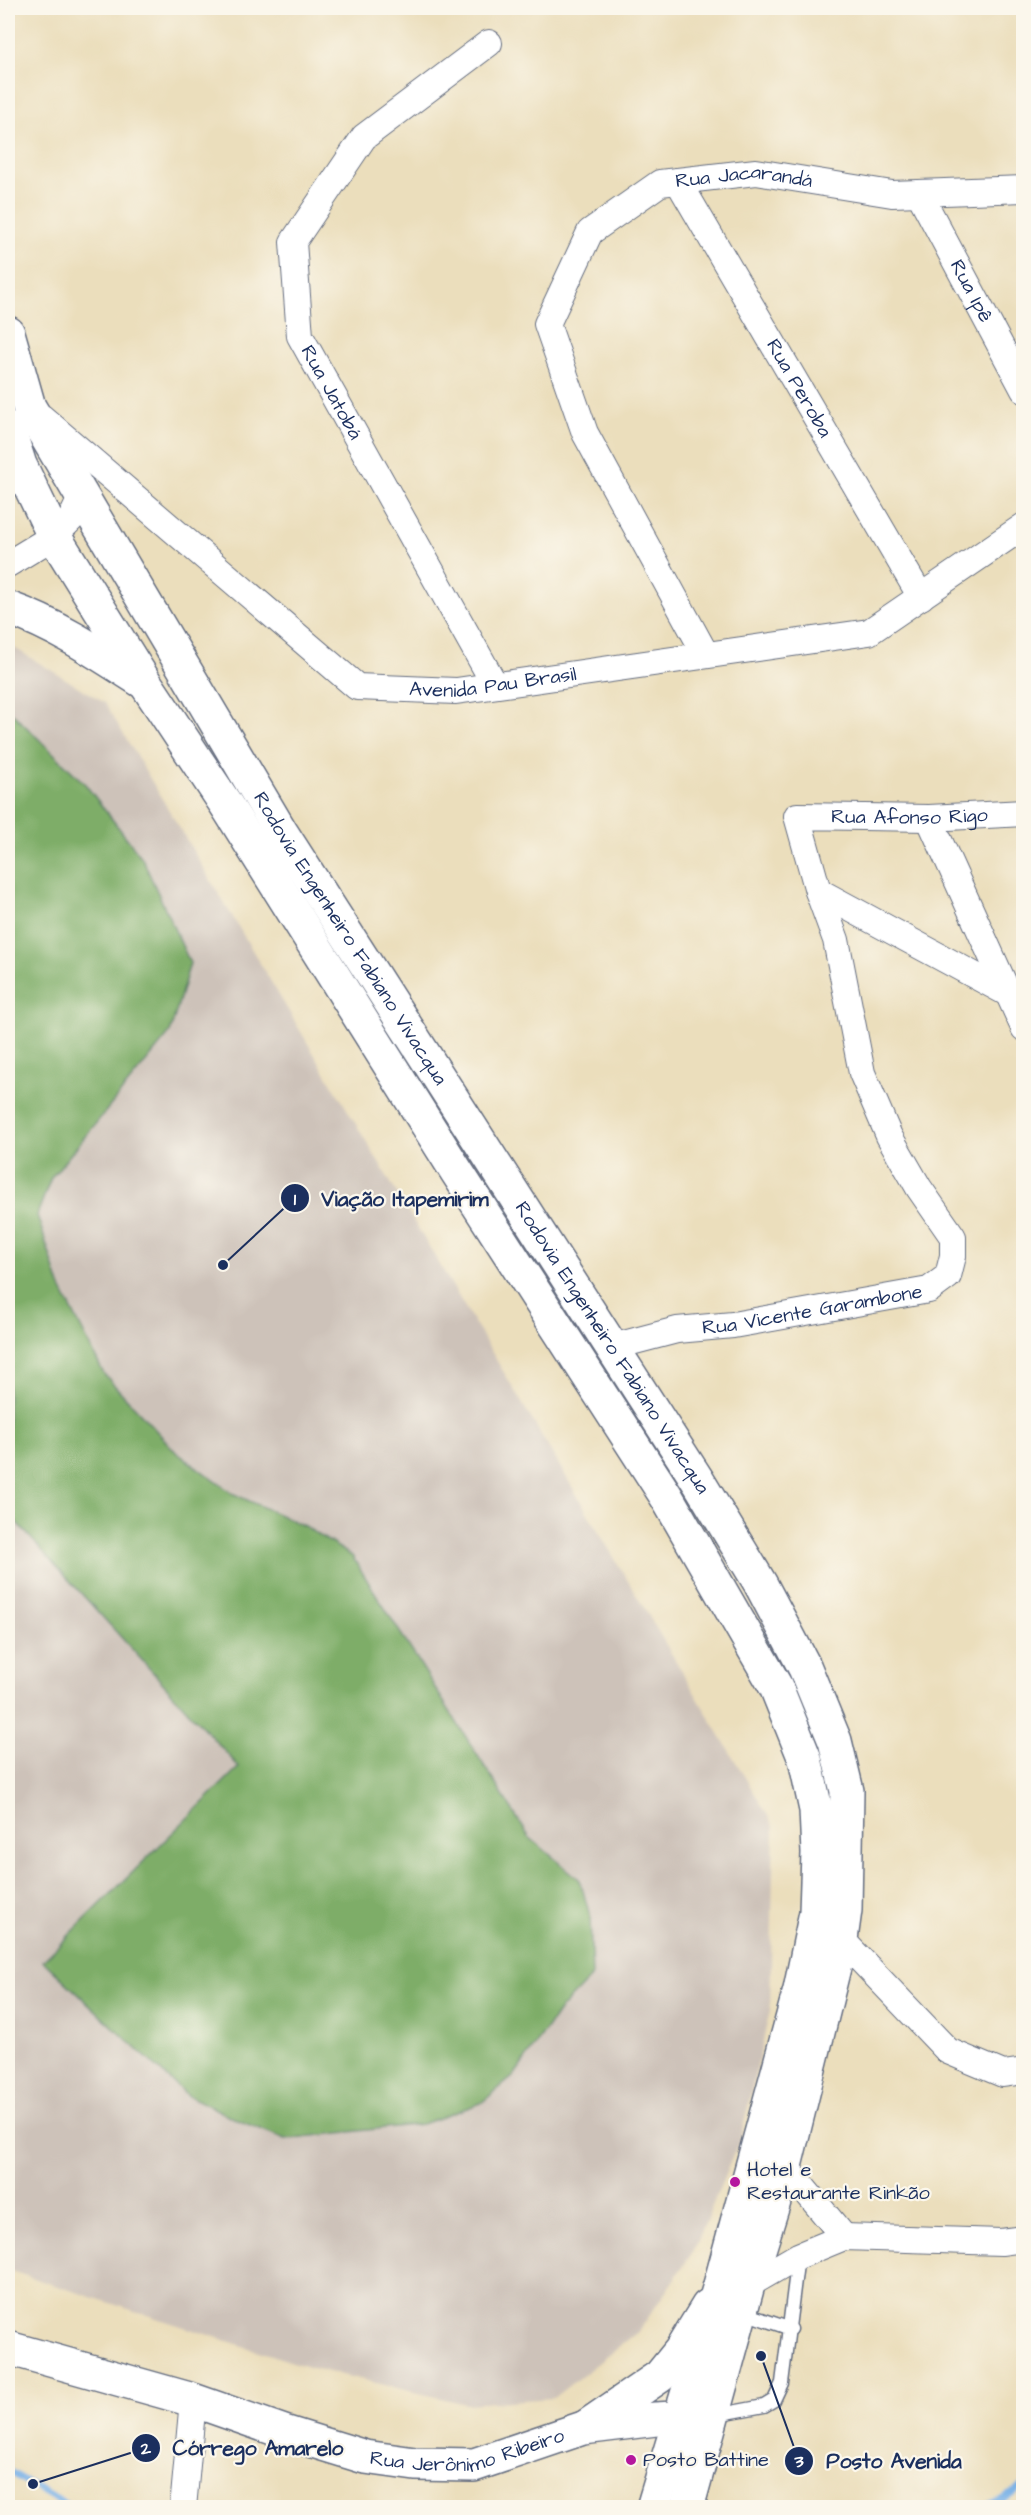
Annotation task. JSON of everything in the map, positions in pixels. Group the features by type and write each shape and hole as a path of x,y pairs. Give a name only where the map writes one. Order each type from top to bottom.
{"main road":[{"name":"Rodovia Engenheiro Fabiano Vivacqua","path":"8,333 18,417 20,465 54,536 457,1172 666,1496 776,1687 805,1759 816,1821 818,1852 816,1912 737,2294"},
{"name":"Rodovia Engenheiro Fabiano Vivacqua","path":"18,417 81,498 281,832 698,1481 759,1583 805,1668 835,1741 847,1791 841,1940 785,2166 737,2294 683,2417"},
{"path":"8,608 39,619 73,637 146,684"},
{"path":"225,803 281,832"},
{"path":"457,1172 489,1153"},
{"path":"666,1496 698,1481"},
{"path":"583,2428 660,2376 681,2350 737,2294"},
{"name":"Rua Jerônimo Ribeiro","path":"8,2348 194,2400 287,2433 365,2457 415,2464 474,2465 583,2428"},
{"path":"660,2376 683,2417 687,2508"},
{"path":"583,2428 683,2417"},
{"path":"653,2508 683,2417"}],"street":[{"name":"Rua Jatobá","path":"489,43 364,137 293,242 300,336 495,686"},
{"name":"Rua Jacarandá","path":"706,656 585,433 547,324 590,232 660,183 756,172 892,194 1023,189"},
{"name":"Rua Peroba","path":"678,181 921,597"},
{"name":"Rua Ipê","path":"919,193 1023,390"},
{"name":"Avenida Pau Brasil","path":"18,417 357,687 456,691 870,632 1023,526"},
{"path":"8,564 54,536 70,519 81,498"},
{"name":"Rua Afonso Rigo","path":"797,816 930,818 1023,813"},
{"name":"Rua Vicente Garambone","path":"612,1347 677,1330 733,1325 929,1290 948,1276 953,1256 953,1237 919,1188 889,1136 862,1073 836,940 818,891 797,816"},
{"path":"930,818 1016,997 1023,1028"},
{"path":"818,891 1016,997"},
{"path":"841,1940 948,2051 1003,2074 1023,2071"},
{"path":"785,2166 844,2237"},
{"path":"737,2294 798,2256 844,2237 1001,2242 1023,2239"},
{"path":"183,2508 194,2400"}],"lane":[{"path":"683,2417 764,2406 774,2400 782,2384 798,2256"},
{"path":"737,2294 790,2329"}],"shaded area":[{"path":"8,644 105,703 774,1826 770,2010 741,2136 694,2250 639,2331 553,2398 466,2404 308,2367 8,2270"}],"green space":[{"path":"8,709 85,784 142,858 190,963 170,1033 51,1178 37,1215 60,1286 104,1374 176,1452 232,1493 304,1526 352,1556 529,1837 580,1880 590,1916 592,1976 561,2008 514,2076 481,2103 422,2124 285,2139 240,2121 185,2094 43,1961 239,1767 8,1513"}],"waterway":[{"path":"8,2471 72,2508"},
{"path":"983,2508 1014,2493 1024,2484"},
{"path":"742,2507 749,2508"}],"place":[{"name":"Viação Itapemirim","path":"223,1265"},
{"name":"Hotel e Restaurante Rinkão","path":"735,2182"},
{"name":"Posto Avenida","path":"761,2356"},
{"name":"Posto Battine","path":"631,2460"},
{"name":"Córrego Amarelo","path":"33,2484"}]}
